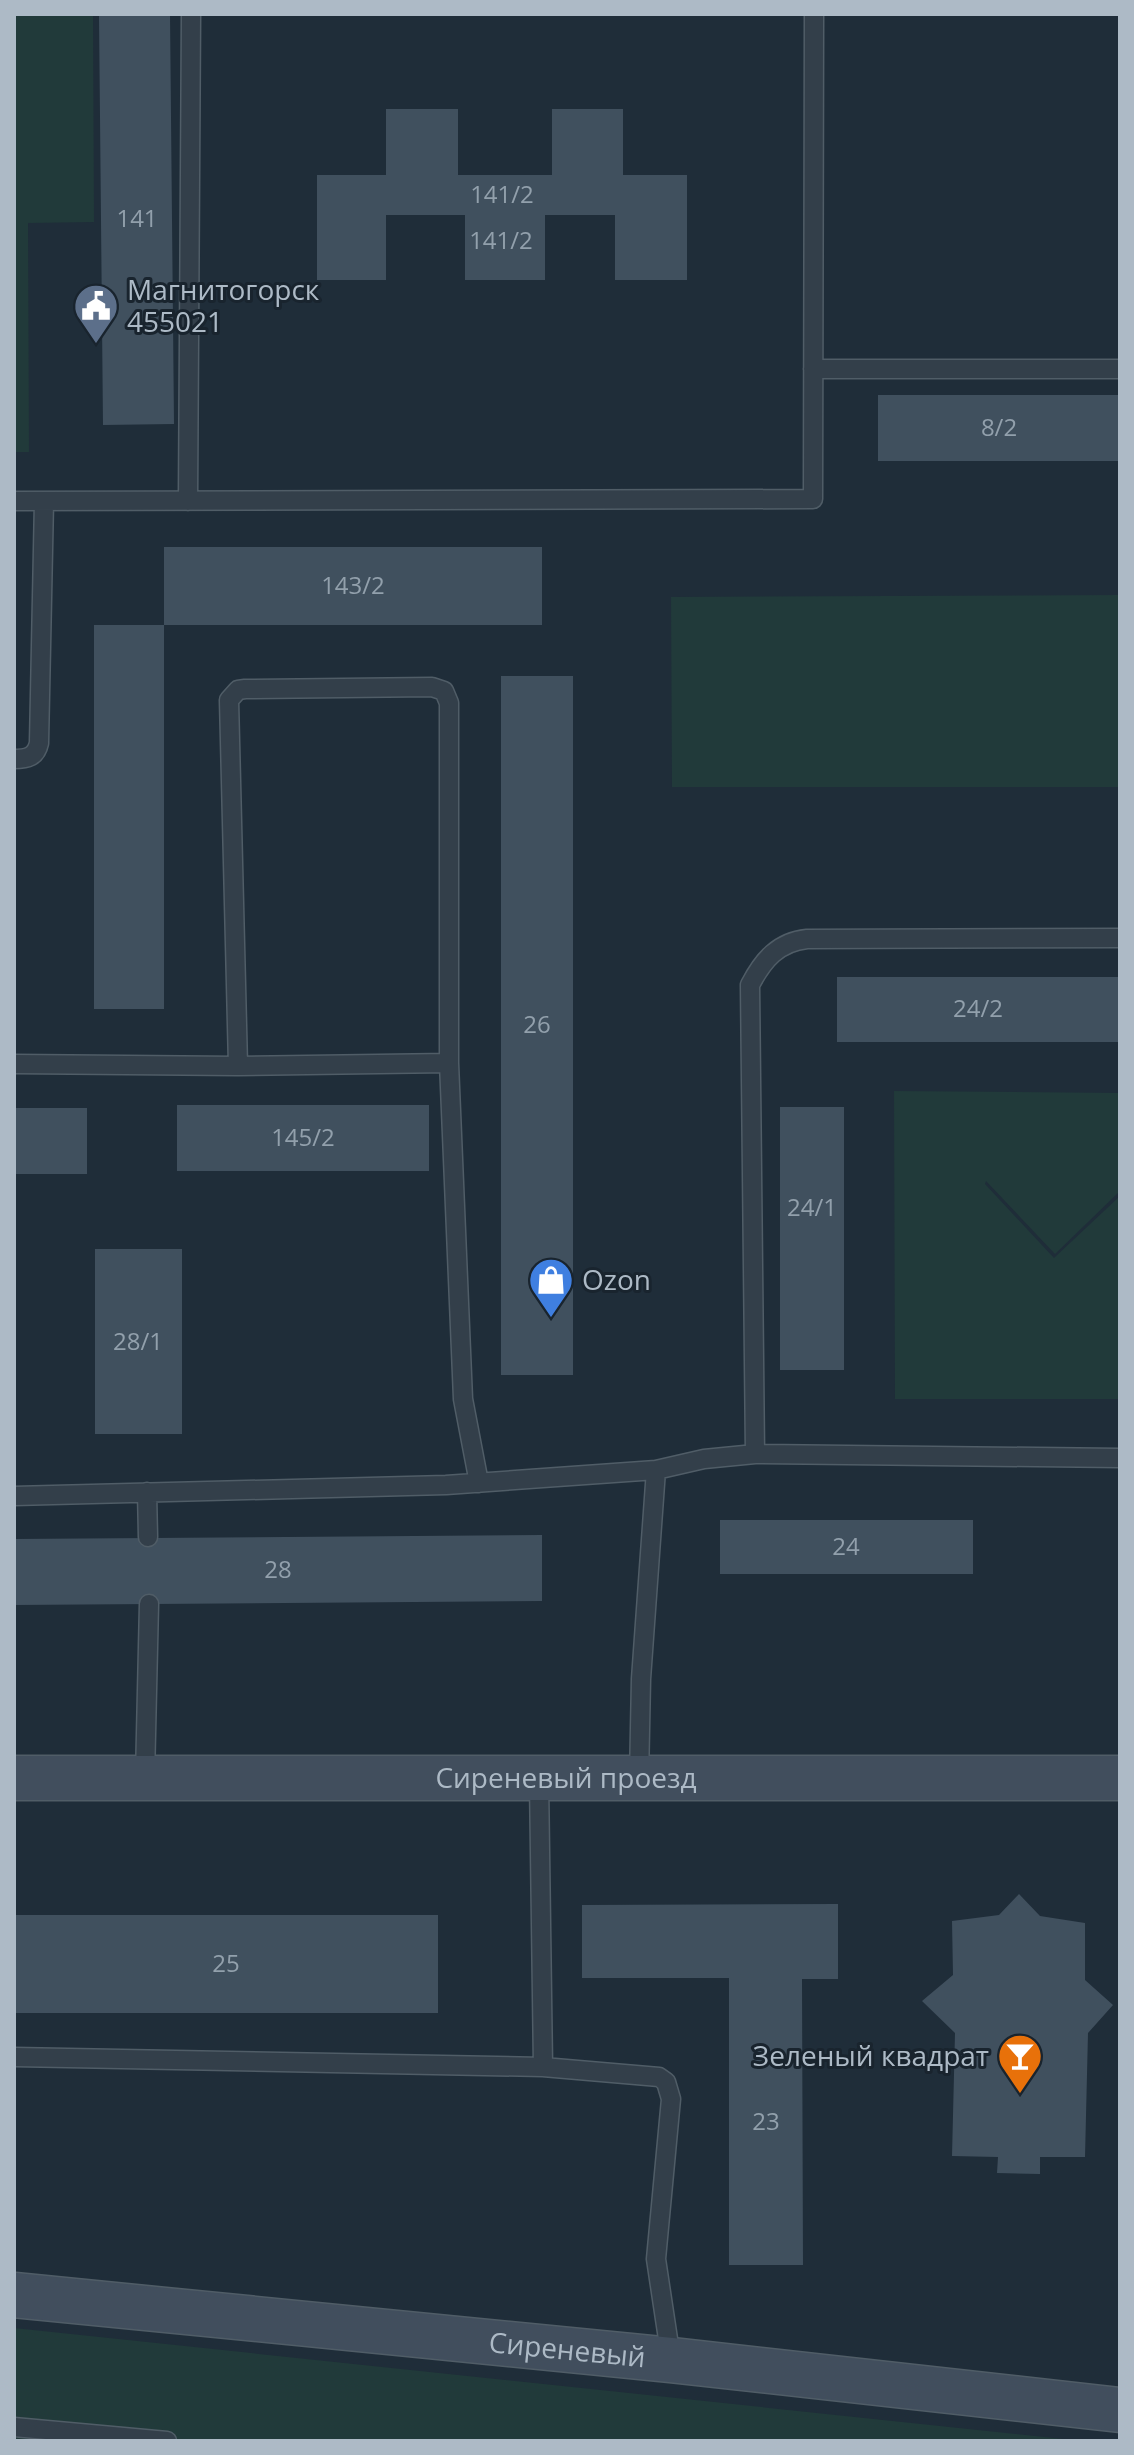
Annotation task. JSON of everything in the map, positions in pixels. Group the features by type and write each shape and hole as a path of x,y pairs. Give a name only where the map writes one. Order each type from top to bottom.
{"main road":[{"name":"Сиреневый проезд","path":"14,1778 1120,1778"},
{"name":"Сиреневый","path":"14,2295 671,2360 1120,2410"}],"lane":[{"path":"188,501 191,14"},
{"path":"14,501 813,499 814,14"},
{"path":"813,369 1120,369"},
{"path":"14,759 29,758 38,749 39,743 44,501"},
{"path":"238,1066 228,706 233,694 245,689 432,687 444,691 448,697 449,1063 463,1399 479,1483"},
{"path":"755,1454 750,985 761,964 777,948 791,940 1120,938"},
{"path":"14,1064 238,1066 449,1063"},
{"path":"14,1496 479,1483 656,1470 704,1459 755,1454 1120,1458"},
{"path":"639,1779 641,1679 656,1470"},
{"path":"147,1492 148,1537"},
{"path":"145,1777 149,1604"},
{"path":"539,1780 543,2067"},
{"path":"14,2057 543,2067 650,2075 666,2082 670,2090 656,2259 671,2360"},
{"path":"14,2427 167,2441"}],"green space":[{"path":"14,14 93,14 94,222 28,223 29,452 14,452"},
{"path":"1120,595 1120,787 672,787 671,597"},
{"path":"894,1091 1120,1093 1120,1191 1055,1254 986,1181 985,1184 1054,1258 1120,1196 1120,1399 895,1399"},
{"path":"14,2328 1082,2441 14,2441"}],"building":[{"path":"99,14 170,14 174,424 103,425"},
{"path":"386,109 458,109 458,175 552,175 552,109 623,109 623,175 687,175 687,280 615,280 615,215 545,215 545,280 465,280 465,215 386,215 386,280 317,280 317,175 386,175"},
{"path":"878,395 1120,395 1120,461 878,461"},
{"path":"164,547 542,547 542,625 164,625"},
{"path":"94,625 164,625 164,1009 94,1009"},
{"path":"501,676 573,676 573,1375 501,1375"},
{"path":"837,977 1120,977 1120,1042 837,1042"},
{"path":"177,1105 429,1105 429,1171 177,1171"},
{"path":"780,1107 844,1107 844,1370 780,1370"},
{"path":"14,1108 87,1108 87,1174 14,1174"},
{"path":"95,1249 182,1249 182,1434 95,1434"},
{"path":"720,1520 973,1520 973,1574 720,1574"},
{"path":"542,1535 542,1601 14,1605 14,1539"},
{"name":"Зеленый квадрат","path":"1019,1894 1040,1916 1085,1923 1085,1980 1113,2005 1088,2033 1085,2157 1040,2157 1040,2174 997,2173 998,2157 952,2156 955,2033 922,2001 953,1975 952,1921 999,1915"},
{"path":"838,1904 838,1979 802,1979 803,2265 729,2265 729,1978 582,1978 582,1905"},
{"path":"14,1915 438,1915 438,2013 14,2013"}],"place":[{"name":"Магнитогорск 455021","path":"96,345"},
{"name":"Ozon","path":"551,1319"},
{"name":"Зеленый квадрат","path":"1020,2095"}]}
